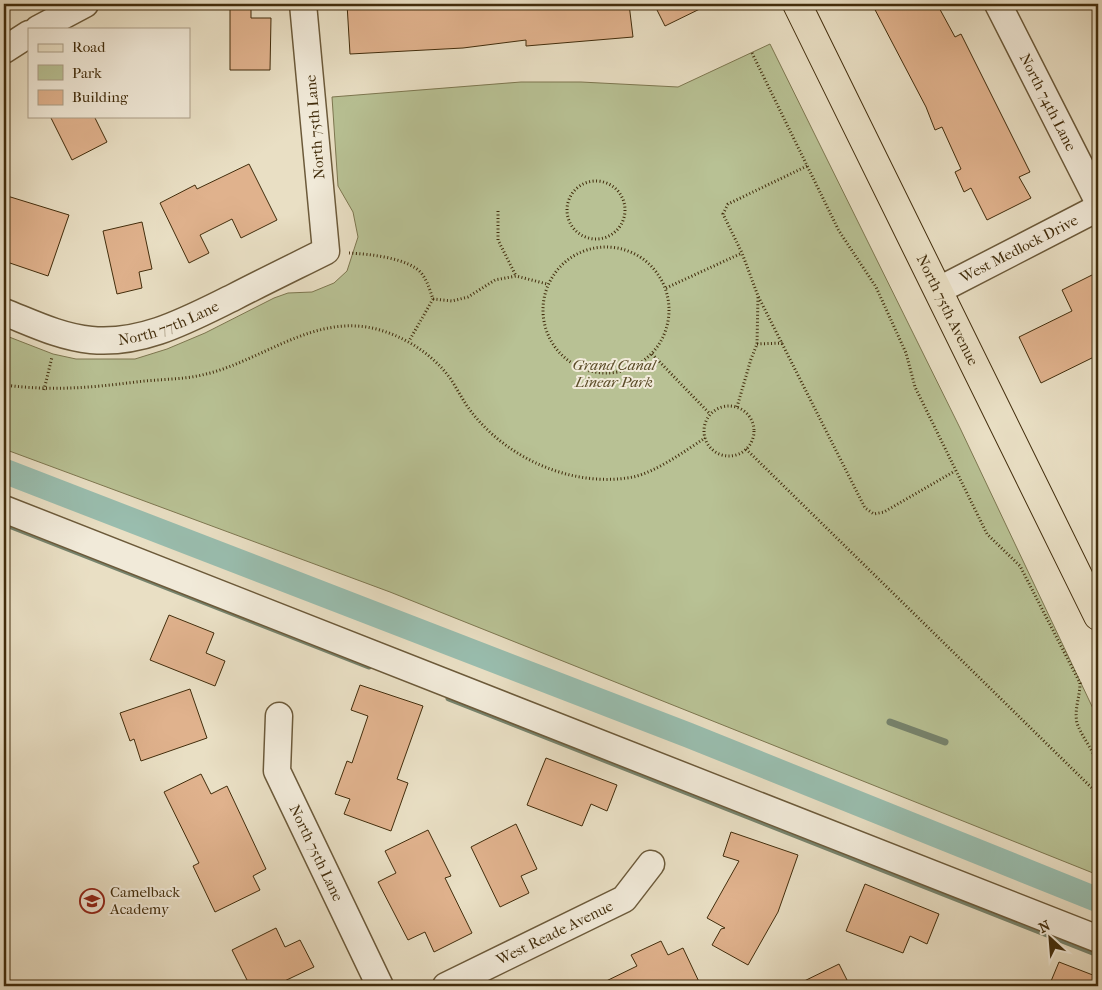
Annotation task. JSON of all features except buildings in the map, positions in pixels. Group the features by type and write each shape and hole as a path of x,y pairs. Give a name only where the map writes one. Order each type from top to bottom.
{"main road":[{"name":"North 75th Avenue","path":"796,4 1096,606"}],"street":[{"path":"40,28 86,4"},
{"name":"North 75th Lane","path":"304,4 326,251"},
{"name":"North 74th Lane","path":"998,4 1098,201"},
{"path":"4,50 28,35"},
{"name":"West Medlock Drive","path":"939,290 1098,208"},
{"name":"North 77th Lane","path":"4,312 58,333 91,340 114,340 154,333 181,323 326,251"},
{"path":"4,509 1098,939"},
{"name":"North 75th Lane","path":"279,716 277,771 380,986"},
{"name":"West Reade Avenue","path":"446,986 624,899 651,864"}],"path":[{"path":"752,53 839,231 876,286 906,352 915,387 987,534 1020,566 1080,683 1080,694 1075,712 1078,725 1096,754 1098,766"},
{"path":"807,166 728,204 723,214 742,253 758,296 784,342 865,508 874,514 884,512 955,472"},
{"path":"593,181 607,183 617,190 624,202 624,221 618,230 602,239 585,237 577,232 570,223 567,209 570,198 577,188 593,181"},
{"path":"498,211 498,240 516,276"},
{"path":"602,239 603,247"},
{"path":"603,247 620,248 644,259 653,267 666,288 669,305 668,324 662,340 652,354 629,370 609,374 591,372 572,364 554,347 547,334 543,318 547,284 556,271 572,257 588,250 603,247"},
{"path":"326,251 368,254 411,264 422,274 433,299"},
{"path":"666,288 742,253"},
{"path":"433,299 452,301 468,297 496,280 516,276 547,284"},
{"path":"737,407 751,360 758,344 758,296"},
{"path":"409,341 433,299"},
{"path":"4,385 44,390 108,387 136,382 201,376 236,365 287,340 318,329 347,326 378,330 409,341 449,377 473,415 495,438 527,459 559,472 594,479 634,477 665,463 705,438"},
{"path":"44,390 58,333"},
{"path":"758,344 784,342"},
{"path":"652,354 710,414"},
{"path":"722,407 737,407 744,412 753,425 751,442 746,449 731,456 723,455 709,446 704,430 710,414 722,407"},
{"path":"746,449 1098,794"}],"green space":[{"name":"Grand Canal Linear Park","path":"770,44 960,428 1098,719 1098,875 390,592 4,449 4,335 53,354 76,359 135,359 167,349 205,333 274,298 288,293 312,292 334,283 347,271 358,237 353,212 338,186 332,97 521,82 581,82 678,87"}],"waterway":[{"path":"4,471 688,735 1098,900"},
{"path":"4,523 369,666"},
{"path":"449,698 1098,954"},
{"path":"890,722 945,742"}],"place":[{"name":"Camelback Academy","path":"92,901"}]}
